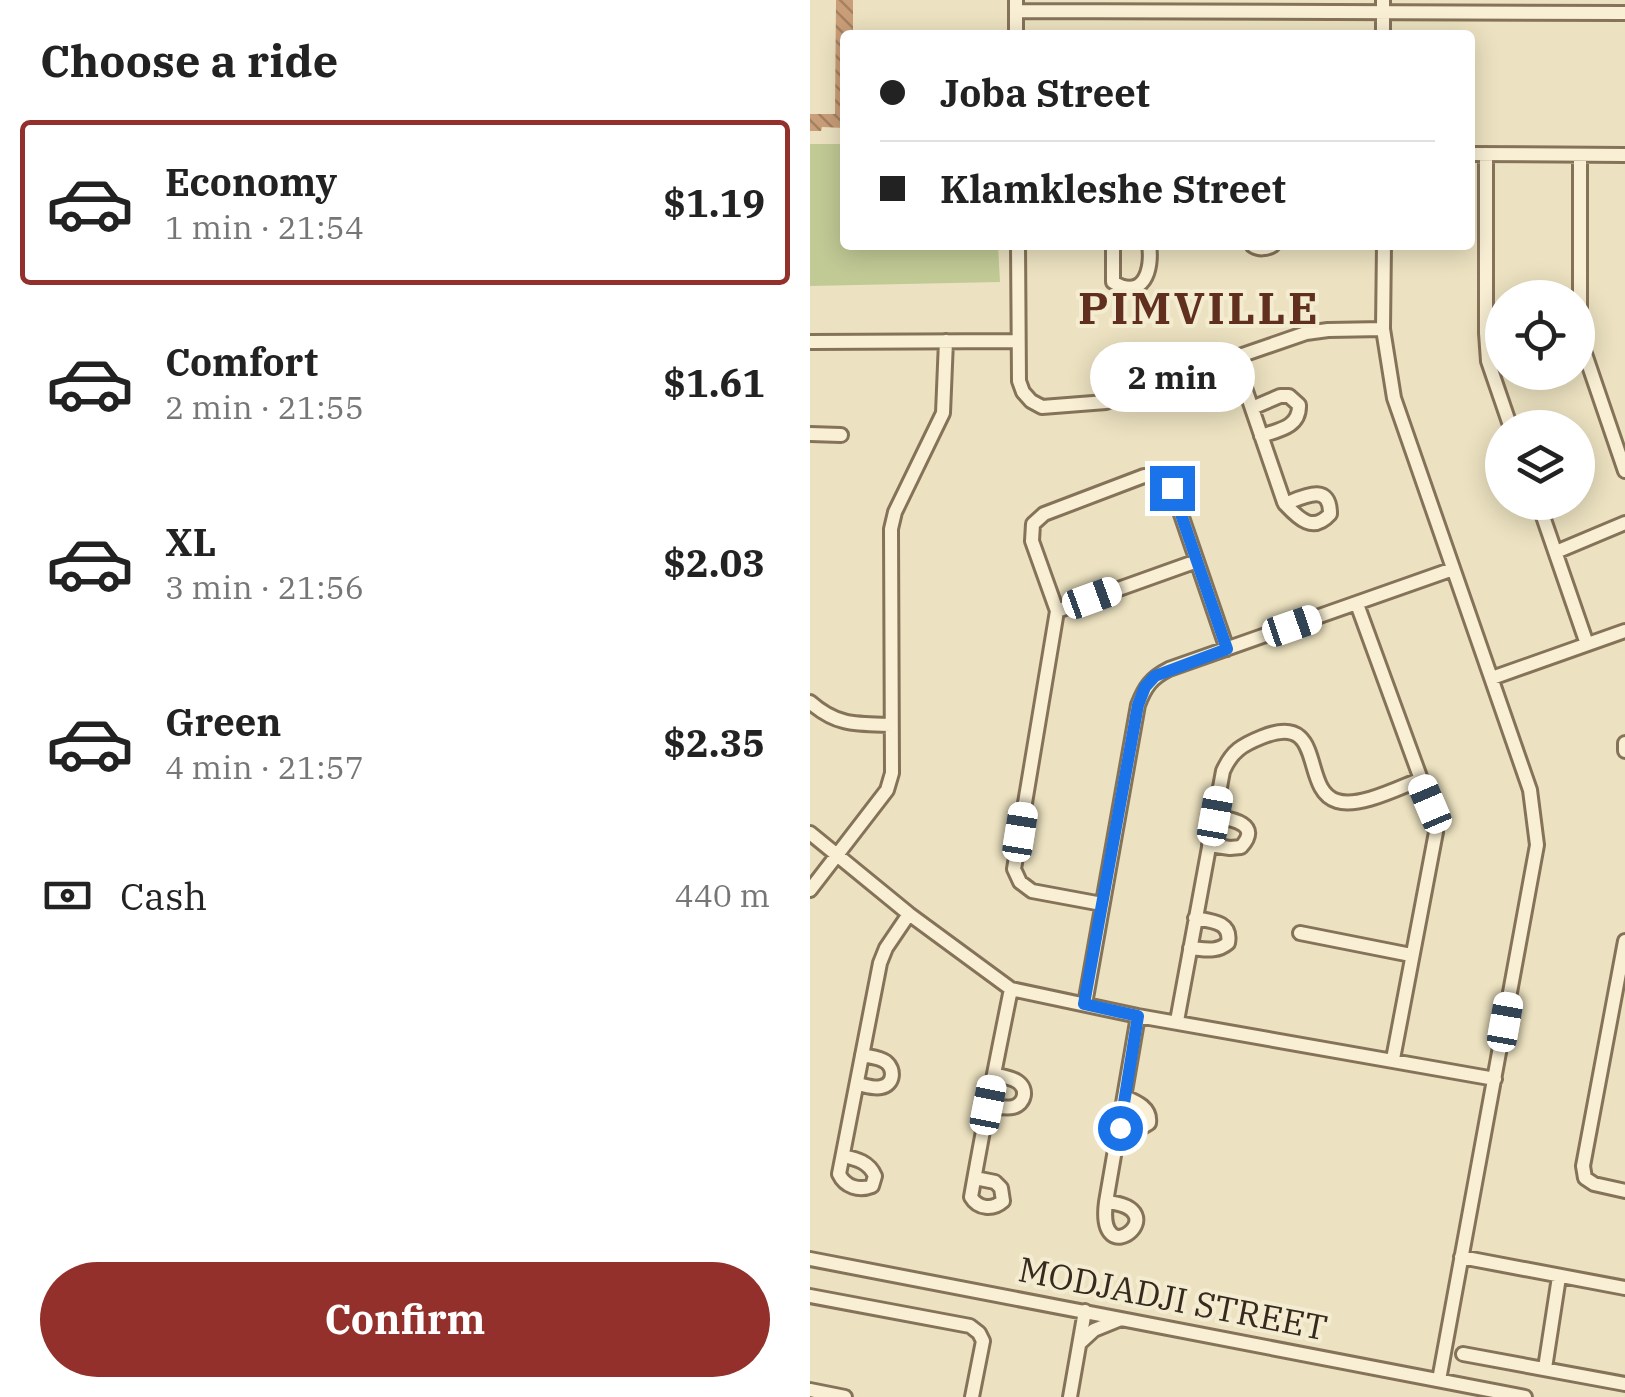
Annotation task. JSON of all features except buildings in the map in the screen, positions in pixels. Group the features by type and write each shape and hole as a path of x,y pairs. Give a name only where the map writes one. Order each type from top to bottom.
{"street":[{"path":"1016,6 1383,6 1625,13"},
{"path":"1475,154 1625,155"},
{"path":"1486,154 1488,361 1505,410"},
{"path":"1580,156 1580,335 1625,470"},
{"path":"1018,250 1019,381 1031,402 1042,407 1106,402 1306,333 1383,329"},
{"path":"1112,250 1113,282 1132,288 1147,276 1150,250"},
{"path":"1384,250 1383,329 1394,398 1530,790 1537,845 1439,1380"},
{"path":"810,890 887,790 892,774 891,529 895,512 944,413 946,341"},
{"path":"810,342 1018,341"},
{"path":"1235,358 1286,504"},
{"path":"1252,408 1280,396 1289,396 1298,405 1295,422 1262,436"},
{"path":"810,434 841,434"},
{"path":"1102,904 1032,892 1020,882 1014,868 1057,611 1032,541 1033,524 1044,514 1144,476 1160,477 1172,488 1227,649"},
{"path":"1544,520 1587,644"},
{"path":"1556,552 1625,523"},
{"path":"1057,611 1196,562"},
{"path":"1084,1004 1138,705 1145,687 1168,669 1453,570"},
{"path":"1357,604 1430,804 1436,832 1393,1060"},
{"path":"1492,678 1625,631"},
{"path":"810,702 829,717 847,724 891,725"},
{"path":"1177,1021 1223,772 1230,756 1242,746 1285,731 1300,737 1308,748 1323,791 1334,801 1353,804 1419,780"},
{"path":"1625,743 1625,751"},
{"path":"1209,845 1241,848 1248,832 1238,820 1215,816"},
{"path":"810,834 1011,989 1138,1016 1495,1079"},
{"path":"843,1156 883,954 909,914"},
{"path":"1190,948 1222,948 1228,944 1230,935 1219,922 1196,918"},
{"path":"1300,933 1411,955"},
{"path":"1625,941 1583,1166 1585,1178 1594,1184 1625,1191"},
{"path":"974,1178 1011,989"},
{"path":"1106,1202 1138,1016"},
{"path":"856,1084 883,1087 892,1076 887,1063 862,1055"},
{"path":"988,1105 1015,1107 1024,1096 1019,1082 994,1075"},
{"path":"1120,1128 1140,1129 1150,1118 1143,1106 1125,1097"},
{"path":"1461,1258 1625,1288"},
{"name":"MODJADJI STREET","path":"810,1259 1525,1397"},
{"path":"1545,1368 1558,1276"},
{"path":"810,1296 974,1328 983,1342 972,1397"},
{"path":"1070,1397 1085,1311"},
{"path":"1081,1342 1102,1326 1123,1318"},
{"path":"1464,1354 1625,1384"},
{"path":"810,1390 845,1397"}],"green space":[{"path":"810,144 840,144 840,250 998,250 1000,282 810,286"}],"district":[{"name":"PIMVILLE","path":"1199,307"}],"route":[{"path":"1120,1128 1138,1016 1084,1004 1138,705 1145,687 1155,676 1227,649 1172,488"}]}
